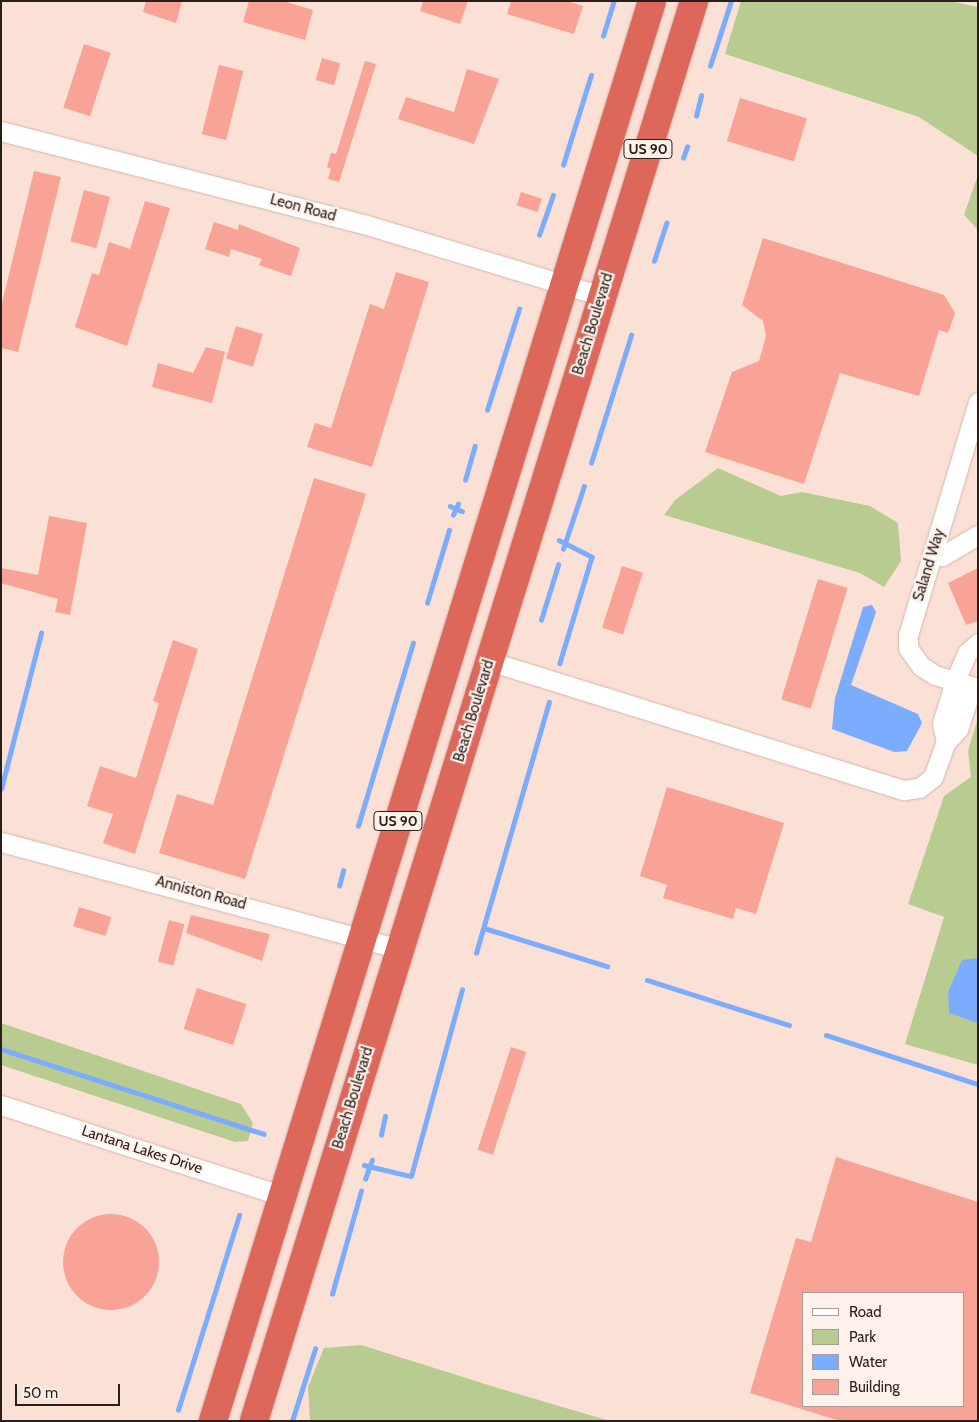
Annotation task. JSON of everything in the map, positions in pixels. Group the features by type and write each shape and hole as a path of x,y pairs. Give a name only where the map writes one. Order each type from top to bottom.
{"highway":[{"name":"US 90","path":"213,1421 652,1"},
{"name":"Beach Boulevard","path":"254,1421 694,1"}],"street":[{"name":"Leon Road","path":"1,131 367,225 602,296"},
{"name":"Saland Way","path":"968,686 928,671 908,648 932,554 971,451 978,402"},
{"path":"932,554 942,556 978,535"},
{"path":"489,661 904,790 919,788 933,777 946,742 958,729 968,686 967,653 978,643"},
{"name":"Anniston Road","path":"1,842 399,949"},
{"name":"Lantana Lakes Drive","path":"1,1105 283,1196"}],"green space":[{"path":"741,1 949,1 978,7 978,156 919,117 725,54"},
{"path":"978,175 978,230 964,215"},
{"path":"718,468 781,496 802,492 870,506 898,523 901,561 884,587 860,573 664,515 675,500"},
{"path":"978,718 978,1065 905,1044 944,917 908,904 944,796 971,777 968,751"},
{"path":"1,1023 241,1104 253,1123 248,1141 235,1142 1,1065"},
{"path":"361,1345 610,1421 310,1421 308,1387 324,1348"}],"water":[{"path":"872,605 876,612 851,685 918,714 922,723 907,751 894,752 832,729 835,698 863,607"},
{"path":"978,958 978,1023 949,1013 948,992 962,960"}],"building":[{"path":"146,1 182,1 176,23 143,12"},
{"path":"249,1 283,1 313,10 305,40 243,22"},
{"path":"423,1 468,1 460,24 420,11"},
{"path":"511,1 567,1 583,6 574,34 507,14"},
{"path":"84,44 111,53 90,116 63,108"},
{"path":"322,58 340,63 334,85 316,80"},
{"path":"365,61 376,64 339,182 328,179 331,169 327,167 331,153 336,154"},
{"path":"219,65 243,71 226,140 202,134"},
{"path":"467,69 499,79 474,144 398,119 406,97 454,112"},
{"path":"740,98 807,118 794,161 727,141"},
{"path":"34,171 61,177 18,352 1,348 1,307"},
{"path":"84,190 110,197 96,248 70,241"},
{"path":"521,192 542,199 538,212 517,205"},
{"path":"145,201 170,208 127,346 75,327 92,273 99,275 109,242 130,249"},
{"path":"214,222 238,230 239,224 300,248 291,276 259,265 262,259 231,249 229,257 205,249"},
{"path":"763,238 944,295 955,313 948,333 939,330 919,396 840,373 804,484 705,452 732,372 759,361 766,336 763,321 742,305"},
{"path":"396,272 429,282 372,467 307,447 315,423 331,428 370,304 384,309"},
{"path":"236,326 263,334 253,367 226,359"},
{"path":"206,347 225,352 212,403 152,387 158,363 193,373"},
{"path":"314,478 366,494 245,879 159,853 177,794 213,805"},
{"path":"49,516 87,523 70,615 55,612 58,599 1,583 1,568 38,575"},
{"path":"622,566 643,573 623,635 602,628"},
{"path":"978,568 978,621 966,625 948,583"},
{"path":"818,579 848,588 811,709 781,699"},
{"path":"173,640 198,649 135,854 103,843 113,814 87,806 100,766 136,778 159,703 153,701"},
{"path":"667,787 784,823 756,914 736,908 733,919 663,898 667,885 640,876"},
{"path":"79,907 112,917 106,936 73,926"},
{"path":"191,915 270,934 262,961 186,933"},
{"path":"169,920 184,924 173,966 158,962"},
{"path":"197,988 246,1004 233,1045 184,1029"},
{"path":"511,1047 526,1052 493,1155 478,1150"},
{"path":"836,1157 978,1202 978,1421 840,1421 750,1393 796,1238 811,1242"},
{"path":"111,1214 130,1217 145,1228 156,1243 159,1262 156,1281 145,1296 130,1307 111,1310 92,1307 77,1296 66,1281 63,1262 66,1243 77,1228 92,1217"}],"waterway":[{"path":"603,36 614,1"},
{"path":"710,66 731,1"},
{"path":"563,165 591,75"},
{"path":"696,116 701,96"},
{"path":"683,158 687,147"},
{"path":"539,235 553,195"},
{"path":"654,261 666,223"},
{"path":"487,410 519,309"},
{"path":"591,463 631,335"},
{"path":"465,480 475,446"},
{"path":"563,549 584,486"},
{"path":"453,515 458,504"},
{"path":"450,506 462,511"},
{"path":"427,603 449,530"},
{"path":"559,540 592,557 560,663"},
{"path":"541,620 558,565"},
{"path":"1,789 41,633"},
{"path":"358,826 413,643"},
{"path":"476,953 549,702"},
{"path":"339,886 343,871"},
{"path":"484,928 607,966"},
{"path":"647,980 789,1025"},
{"path":"364,1165 411,1176 462,990"},
{"path":"826,1035 978,1084"},
{"path":"1,1049 264,1134"},
{"path":"381,1135 385,1116"},
{"path":"365,1179 372,1160"},
{"path":"332,1294 361,1191"},
{"path":"178,1410 239,1215"},
{"path":"292,1421 315,1349"}]}
